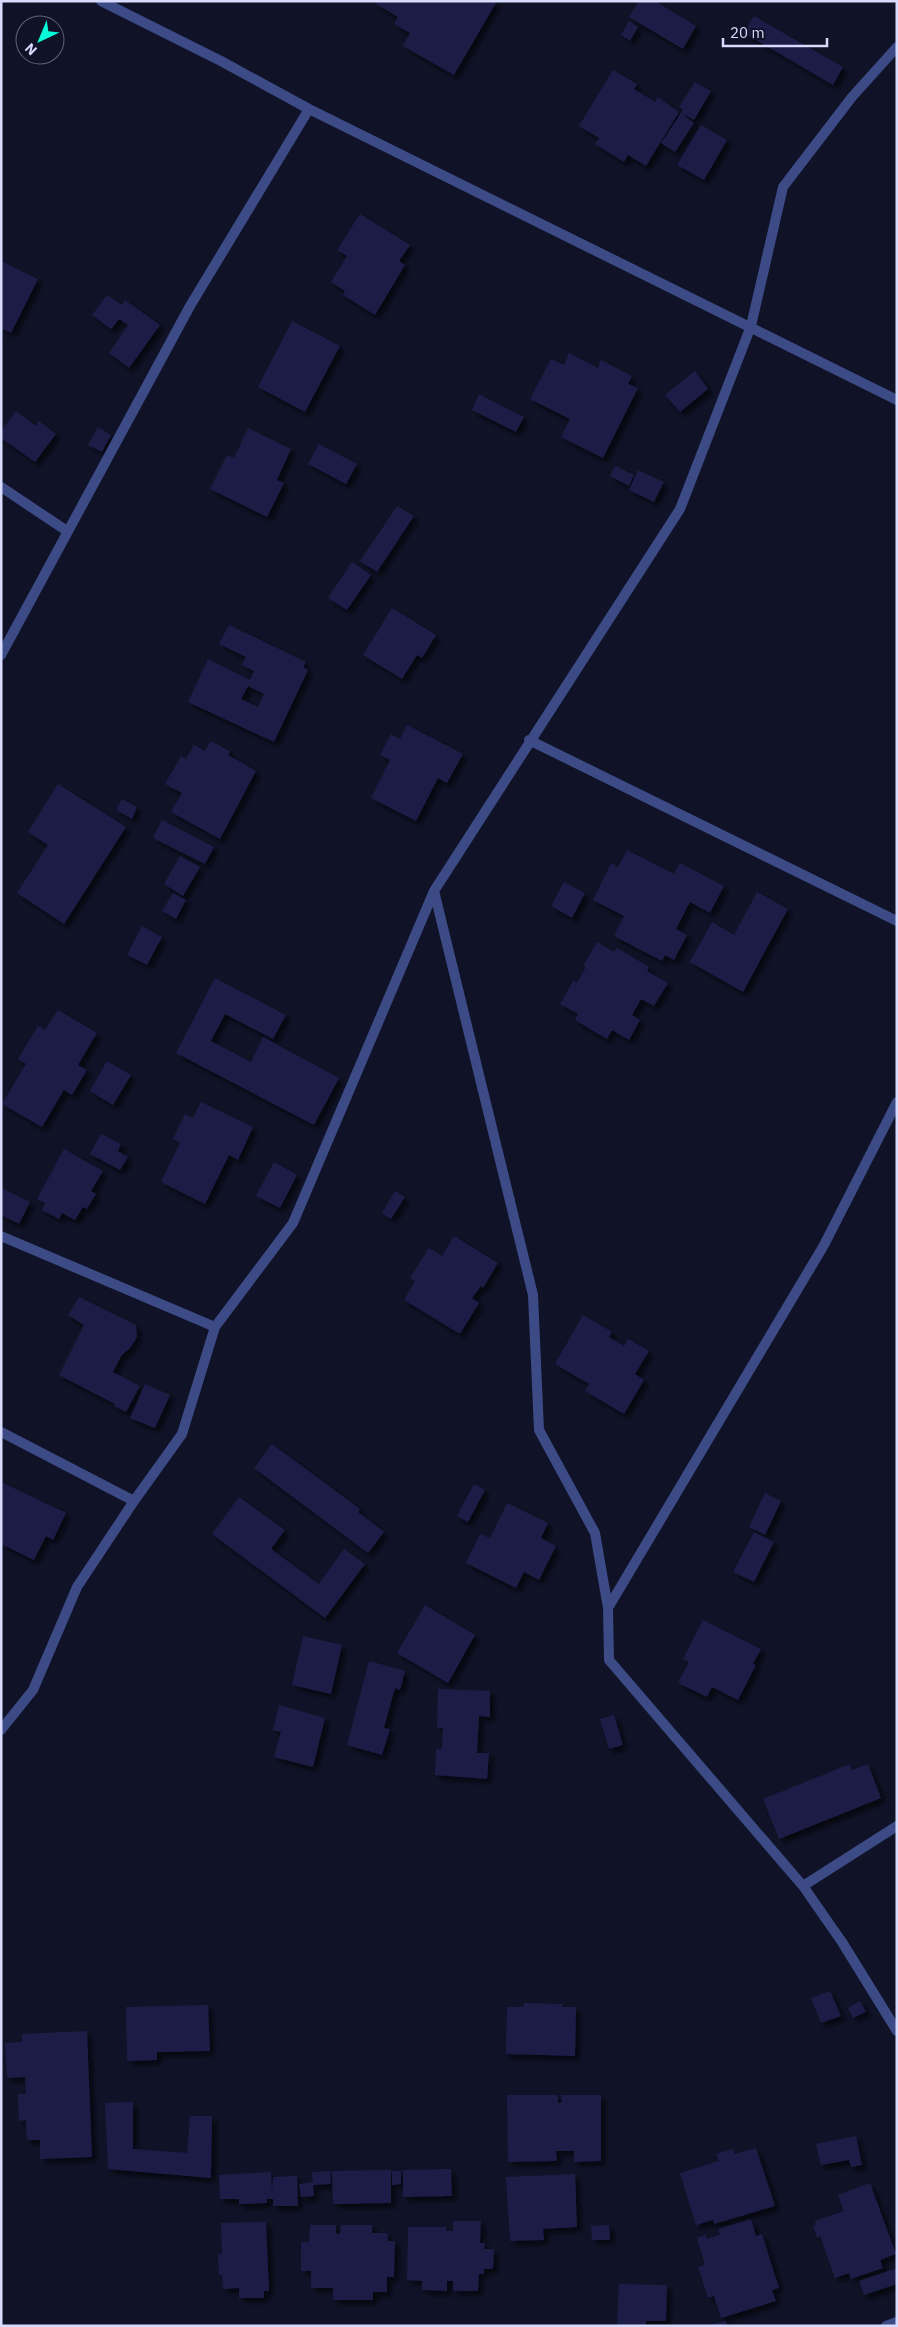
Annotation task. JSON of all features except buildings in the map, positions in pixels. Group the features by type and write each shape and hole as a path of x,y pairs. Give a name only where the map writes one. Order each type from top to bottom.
{"street":[{"path":"101,1 221,61 309,109 752,326 897,400"},
{"path":"1,1730 33,1690 77,1587 134,1501 182,1434 215,1327 293,1223 434,891 529,740 680,509 752,326 783,187 852,97 897,47"},
{"path":"1,655 190,306 309,109"},
{"path":"1,487 68,531"},
{"path":"529,740 897,921"},
{"path":"434,891 533,1295 539,1430 595,1533 608,1608 609,1660 803,1886 842,1942 897,2031"},
{"path":"608,1608 824,1245 897,1102"},
{"path":"1,1236 215,1327"},
{"path":"1,1432 134,1501"},
{"path":"803,1886 897,1826"},
{"path":"886,2326 897,2322"}]}
